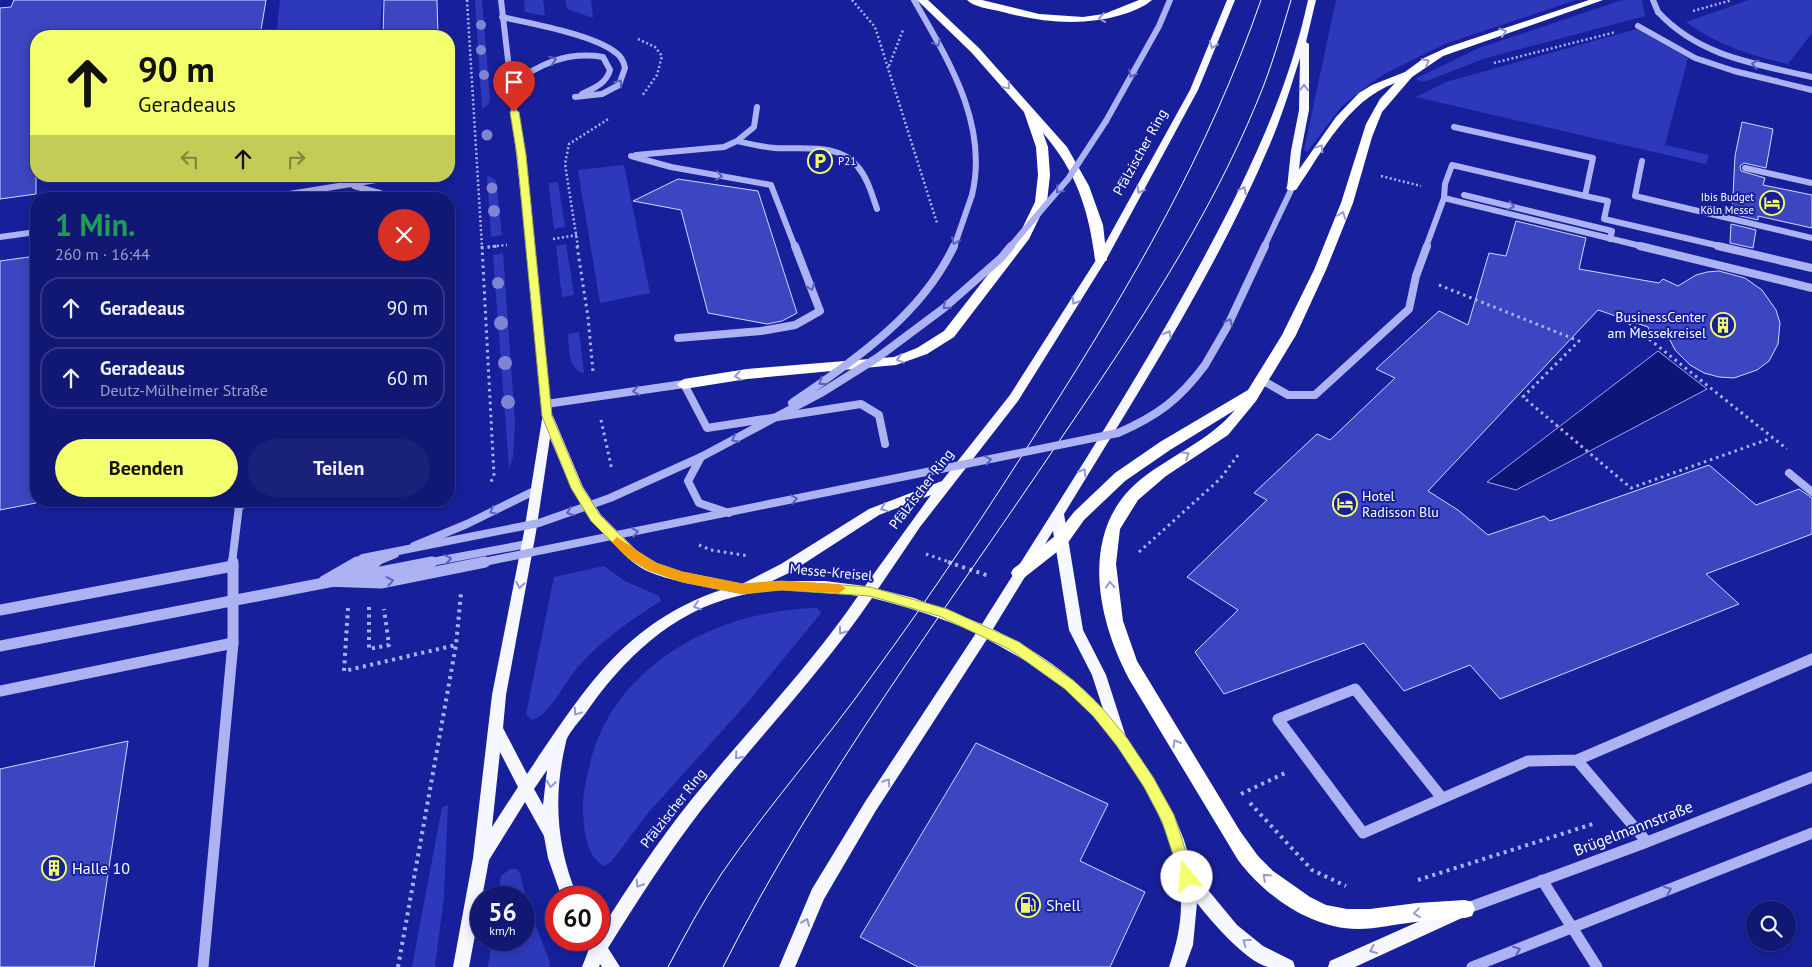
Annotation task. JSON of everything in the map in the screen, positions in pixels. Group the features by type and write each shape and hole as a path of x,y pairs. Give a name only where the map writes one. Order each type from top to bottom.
{"highway":[{"path":"922,0 975,50 1063,148 1083,186 1097,225 1101,260"},
{"path":"972,0 1025,14 1085,20 1112,16 1147,0"},
{"path":"1292,188 1330,132 1375,87 1457,48 1598,0"},
{"path":"1410,72 1383,102 1370,128 1354,184 1325,261 1290,335 1262,380 1239,414 1223,432 1160,471 1142,486 1123,509 1112,529 1109,546 1111,607 1117,633 1135,673 1179,748 1251,862 1269,880 1295,898 1321,912 1339,918 1368,920 1416,912 1465,909"},
{"path":"684,384 747,374 896,361 922,351 949,334 1025,236 1041,202 1044,175 1042,147 1029,110"},
{"path":"1019,574 1061,540 1079,516 1120,477 1165,446 1251,395"}],"main road":[{"name":"Pfälzischer Ring","path":"610,924 654,860 690,812 808,674 870,592 915,524 1014,398 1101,260 1194,90 1231,0"},
{"path":"787,967 818,894 870,807 984,631 1155,356 1216,246 1266,143 1305,33 1312,0"},
{"path":"1292,188 1296,151 1304,110 1305,33"},
{"path":"461,967 481,858 495,727 536,490 546,410"},
{"path":"546,410 577,488 596,518 626,549 660,569 682,577 743,589 786,568 874,512 946,484"},
{"path":"1057,514 1076,630 1099,675 1122,742"},
{"name":"Messe-Kreisel","path":"564,886 549,834 550,786 561,736 604,674 630,648 656,627 684,611 743,589 781,585 870,592 942,612 1014,646 1061,677 1099,713 1122,742 1149,783 1169,820 1187,877 1190,901 1189,927 1177,967"},
{"path":"495,727 527,786 549,834"},
{"path":"481,858 561,736"},
{"path":"1187,877 1204,901 1236,935 1262,954 1287,967"},
{"path":"1336,967 1465,909"},
{"name":"Pfälzischer Ring","path":"590,967 594,951"},
{"path":"600,951 612,967"}],"street":[{"path":"501,0 521,155 546,410 596,395 617,394 684,384 707,428 861,404 879,415 885,444"},
{"path":"753,430 833,374 870,346 899,320 924,292 946,262 972,195 977,169 975,138 964,98 914,0"},
{"path":"327,581 363,558 539,523 610,498 701,457 753,430 821,393 877,358 944,308 1001,258 1068,179 1106,121 1159,26 1170,0"},
{"path":"1653,0 1658,12 1672,28 1710,49 1746,62 1812,77"},
{"path":"502,16 607,48 622,59 626,68 622,83 615,89 600,95 575,97 600,86 609,77 608,63 603,57 596,55 566,56 550,61 530,69 511,85"},
{"path":"1638,26 1695,58 1734,71 1812,90"},
{"path":"1454,127 1593,158 1585,196"},
{"path":"737,141 775,148 813,148 837,152 854,162 862,173 877,209"},
{"path":"631,156 671,167 771,186 820,311 795,325 761,331 678,338"},
{"path":"1642,161 1635,196 1812,238"},
{"path":"1416,276 1444,198 1445,184 1452,165 1608,201 1604,219 1812,268"},
{"path":"304,192 366,182"},
{"path":"349,185 376,192"},
{"path":"327,581 381,583 1118,433 1158,414 1186,391 1227,327 1292,188"},
{"path":"1464,194 1612,231 1610,239"},
{"path":"1444,198 1812,288"},
{"path":"701,457 688,481 699,503 729,513"},
{"path":"1789,474 1812,492"},
{"path":"327,581 467,524 536,490"},
{"path":"204,967 233,643 233,567 240,507"},
{"path":"0,646 156,614 527,544"},
{"path":"0,610 233,567"},
{"path":"0,691 233,643"},
{"path":"1442,798 1355,689 1278,719 1363,833 1528,760 1577,760 1811,662"},
{"path":"1577,760 1647,842"},
{"name":"Brügelmannstraße","path":"1465,909 1647,842 1812,777"},
{"path":"1472,967 1812,833"},
{"path":"1542,880 1597,967"}],"lane":[{"path":"631,156 724,147 737,141 754,127 757,107"},
{"path":"1745,168 1812,183"},
{"path":"0,237 30,233"},
{"path":"1262,380 1288,395 1315,395 1410,309 1416,276"}],"path":[{"path":"467,0 473,71 494,476 467,524"},
{"path":"852,0 874,27 889,67 937,224"},
{"path":"1692,12 1732,0"},
{"path":"889,67 902,35 903,26"},
{"path":"1490,64 1638,26"},
{"path":"565,164 588,317 596,395 613,472"},
{"path":"1378,175 1380,169"},
{"path":"1389,178 1430,188 1444,198"},
{"path":"1416,276 1579,341 1523,397 1631,488 1772,438 1629,323"},
{"path":"1132,559 1220,479 1242,451"},
{"path":"398,967 456,645 464,556"},
{"path":"361,606 369,604 369,650 389,645 381,583"},
{"path":"354,607 347,609 344,671 456,645"},
{"path":"1241,794 1309,761"},
{"path":"1416,880 1596,823"},
{"path":"1312,870 1329,880 1353,888"}],"shaded area":[{"path":"280,0 382,0 380,30 277,30"},
{"path":"475,0 482,0 490,99 488,105 482,109"},
{"path":"524,0 543,0 545,16 525,12"},
{"path":"565,0 591,0 593,18 567,9"},
{"path":"1336,0 1576,0 1445,44 1388,72 1342,106 1307,152 1304,150"},
{"path":"1622,0 1642,0 1645,16 1483,59 1424,82 1415,79 1479,48"},
{"path":"1749,0 1812,0 1812,33 1788,64 1734,48 1710,37 1686,22"},
{"path":"1637,29 1688,58 1665,145 1709,155 1706,164 1416,97 1446,82"},
{"path":"624,165 650,293 600,303 578,170"},
{"path":"487,175 496,180 502,235 491,237"},
{"path":"558,182 565,227 554,229 549,183"},
{"path":"566,244 574,295 562,297 556,246"},
{"path":"503,253 515,422 513,457 509,468 493,255"},
{"path":"579,332 584,373 579,371 572,363 569,351 568,334"},
{"path":"1658,351 1707,389 1516,490 1487,482"},
{"path":"604,566 625,581 659,596 661,601 627,623 596,649 572,674 545,712 532,720 526,714 554,577"},
{"path":"817,608 821,613 749,701 648,813 611,862 604,866 598,862 590,850 585,835 584,794 590,764 603,728 622,697 647,671 676,649 709,632 744,619 780,611"},
{"path":"448,805 444,896 435,967 412,967 442,807"},
{"path":"510,869 517,869 523,886 500,886 501,876"},
{"path":"535,923 550,963 549,967 488,967 490,951 535,951"}],"building":[{"path":"14,0 266,0 261,30 30,30 30,182 36,182 36,192 30,192 30,195 0,199 0,8 11,7"},
{"path":"384,0 437,0 438,30 383,30"},
{"path":"1742,122 1773,129 1766,168 1744,163 1740,166 1741,171 1765,178 1763,185 1812,195 1812,228 1758,216 1758,220 1732,214 1735,156"},
{"path":"678,179 758,191 797,313 782,321 767,324 708,313 681,210 633,201"},
{"name":"Hotel Radisson Blu","path":"1516,221 1586,238 1579,269 1659,283 1663,279 1678,286 1696,275 1707,272 1719,271 1745,278 1762,290 1776,310 1780,323 1778,344 1769,361 1757,370 1734,378 1719,377 1704,373 1690,365 1675,350 1667,334 1650,332 1648,327 1598,310 1428,491 1458,510 1488,535 1544,516 1550,521 1709,465 1756,505 1799,489 1812,498 1812,534 1706,574 1739,604 1500,699 1470,665 1404,691 1364,643 1224,694 1195,652 1238,610 1187,577 1267,500 1254,493 1317,434 1330,440 1395,378 1376,369 1439,311 1468,325 1489,253 1506,256"},
{"path":"1731,224 1756,230 1753,248 1730,243"},
{"path":"30,257 30,504 0,510 0,261"},
{"name":"Halle 10","path":"128,741 94,967 0,967 0,769"},
{"path":"976,743 1108,804 1080,861 1145,892 1110,967 918,967 860,937"}],"tram line":[{"path":"668,967 722,873 758,823 853,702 916,614 1023,454 1076,370 1137,268 1192,165 1217,112 1261,0"},
{"path":"723,967 760,897 842,761 1091,394 1169,273 1238,146 1267,77 1291,0"}],"slow traffic":[{"path":"617,542 652,566 682,577 743,589 781,585 839,588"}],"place":[{"name":"P21","path":"820,161"},
{"name":"Ibis Budget Köln Messe","path":"1772,203"},
{"name":"BusinessCenter am Messekreisel","path":"1723,325"},
{"name":"Hotel Radisson Blu","path":"1345,504"},
{"name":"Halle 10","path":"54,868"},
{"name":"Shell","path":"1028,905"}],"route":[{"path":"514,112 521,155 547,416 577,488 596,518 632,554 652,566 682,577 743,589 781,585 832,588 870,592 900,599 942,612 1014,646 1039,661 1061,677 1099,713 1122,742 1149,783 1169,820 1187,877"}]}
